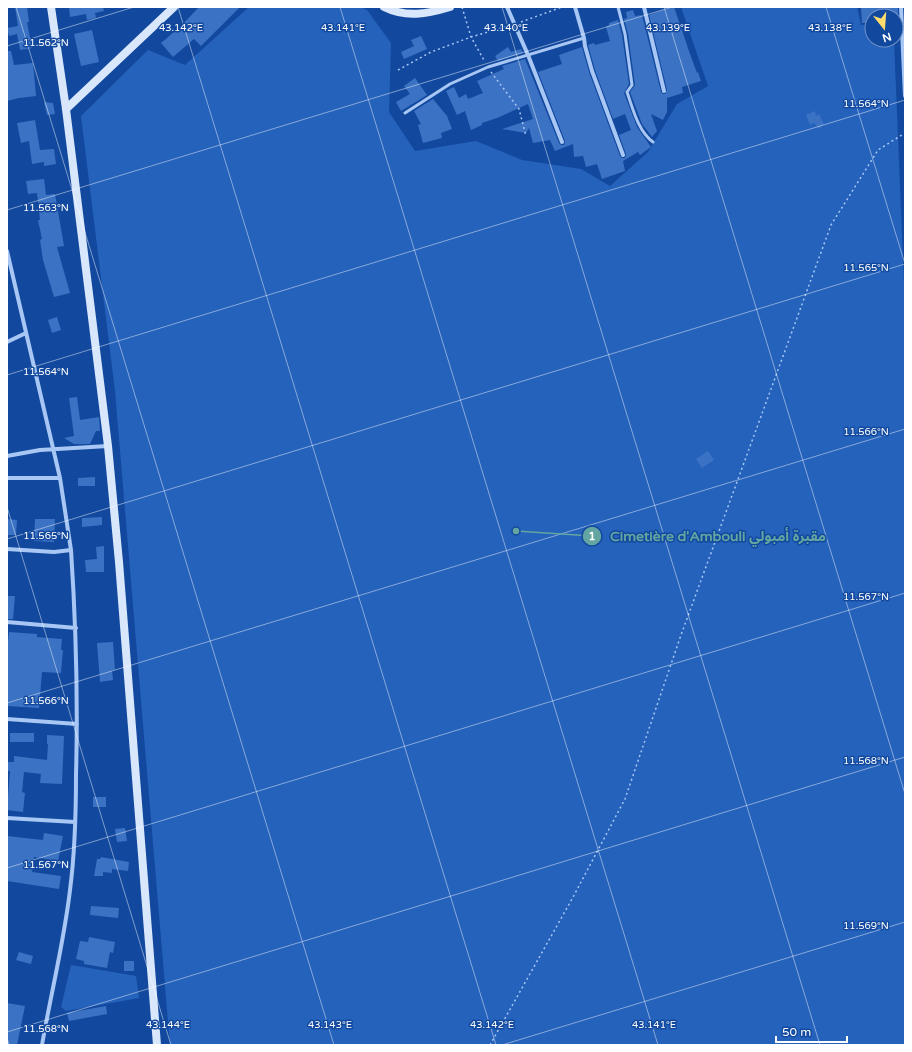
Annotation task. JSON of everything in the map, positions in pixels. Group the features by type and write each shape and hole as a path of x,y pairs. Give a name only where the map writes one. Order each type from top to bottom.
{"street":[{"path":"51,7 66,109 108,446 119,562 157,1045"},
{"path":"66,109 174,7"},
{"path":"384,7 413,15 450,7"},
{"path":"507,7 528,55 562,142"},
{"path":"575,7 592,71 623,155"},
{"path":"644,7 664,91"},
{"path":"904,41 905,96"},
{"path":"7,251 60,478 71,550 76,628 77,724 75,822 70,889 60,955 42,1045"},
{"path":"7,342 26,333"},
{"path":"7,456 54,448 108,446"},
{"path":"7,478 60,478"},
{"path":"7,549 54,552 71,550"},
{"path":"7,622 76,628"},
{"path":"7,719 77,724"},
{"path":"7,818 75,822"}],"lane":[{"path":"618,7 625,34 632,85 627,92 640,126 646,137 652,142"},
{"path":"405,113 450,84 488,67 584,38"}],"path":[{"path":"398,70 431,52 562,7"},
{"path":"490,1045 572,899 625,799 681,635 831,225 878,150 905,134"}],"shaded area":[{"path":"249,7 361,7 367,10 391,43 389,112 415,151 476,141 522,160 581,169 610,186 648,152 677,104 708,86 681,7 857,7 861,25 864,25 864,48 894,48 905,308 905,1045 170,1045 115,391 81,116 148,50 185,65"},
{"path":"71,965 136,976 139,998 66,1011 61,1007"}],"building":[{"path":"15,7 27,7 29,22 27,22 32,48 20,50 17,34 9,36 7,28 18,26"},
{"path":"69,7 103,7 104,11 95,13 96,18 87,20 86,14 70,17"},
{"path":"199,7 240,7 201,46 194,39 173,57 161,43 181,26"},
{"path":"674,7 701,81 682,87 683,93 667,98 667,112 663,120 651,114 657,131 652,137 642,124 630,92 635,85 628,34 624,19 627,18 626,12 633,10 635,16 642,15 661,92 665,94 667,90 649,15"},
{"path":"898,7 864,8 864,23 862,23 861,8"},
{"path":"618,20 622,35 629,84 624,93 637,127 651,147 640,155 638,152 623,161 625,171 602,179 597,164 586,167 583,156 574,157 573,144 555,151 550,140 533,143 529,128 526,133 502,129 533,119 528,104 482,123 482,125 471,130 465,111 457,115 446,91 454,87 459,98 466,94 468,99 483,93 477,81 504,69 502,66 525,59 559,143 564,145 565,141 538,72 562,64 559,55 582,47 589,72 620,156 625,158 626,154 619,135 631,130 625,114 613,119 595,70 588,45 594,43 595,45 610,41 606,27 609,23"},
{"path":"92,30 99,62 81,66 74,34"},
{"path":"421,36 427,49 404,59 401,52 414,46 411,40"},
{"path":"508,47 511,52 521,49 523,53 498,61 495,56"},
{"path":"7,51 11,51 14,65 33,63 36,96 7,101"},
{"path":"415,78 427,95 401,111 396,102 410,94 404,86"},
{"path":"433,99 447,116 452,129 441,133 442,138 423,143 418,125 421,124 414,111"},
{"path":"44,102 53,103 55,114 47,115"},
{"path":"815,111 816,116 819,114 824,124 819,129 814,123 810,125 806,115"},
{"path":"35,120 40,150 54,149 56,164 44,166 44,162 32,164 29,141 21,143 17,123"},
{"path":"44,179 46,195 55,194 64,246 57,247 70,293 54,297 43,260 40,240 42,239 38,220 40,220 37,193 28,194 26,181"},
{"path":"57,317 61,330 52,333 48,320"},
{"path":"77,397 80,420 99,417 100,431 96,431 90,444 74,444 64,438 74,436 69,398"},
{"path":"708,451 714,460 702,468 696,459"},
{"path":"95,477 95,486 78,486 78,478"},
{"path":"102,517 102,525 82,527 82,518"},
{"path":"7,519 17,520 16,535 7,535"},
{"path":"35,519 55,519 54,542 34,541"},
{"path":"104,546 104,572 86,572 85,560 97,559 96,547"},
{"path":"7,596 15,596 13,619 7,619"},
{"path":"9,632 37,634 37,637 62,639 61,650 63,650 61,673 42,672 39,708 7,706 7,652"},
{"path":"113,642 115,670 112,670 113,680 100,682 97,643"},
{"path":"10,733 34,733 34,742 10,742"},
{"path":"47,735 64,736 62,784 40,783 41,774 24,772 22,792 25,793 23,812 7,810 10,771 7,771 7,762 14,762 14,756 47,760"},
{"path":"93,797 106,797 106,807 93,807"},
{"path":"125,828 127,841 117,842 115,829"},
{"path":"44,833 63,836 58,861 34,857 32,872 61,876 59,889 7,881 7,836 43,840"},
{"path":"101,857 129,862 128,871 112,869 112,873 103,872 103,876 94,876 97,859 100,859"},
{"path":"91,906 119,908 118,918 90,915"},
{"path":"89,937 115,942 113,953 110,952 107,968 84,964 84,961 76,959 80,941 88,942"},
{"path":"19,952 33,956 31,964 16,960"},
{"path":"124,961 134,961 134,971 124,971"},
{"path":"7,1003 25,1006 17,1045 7,1045"},
{"path":"106,1006 107,1014 69,1021 67,1013"}],"place":[{"name":"Cimetière d'Ambouli مقبرة أمبولي","path":"516,531"}]}
